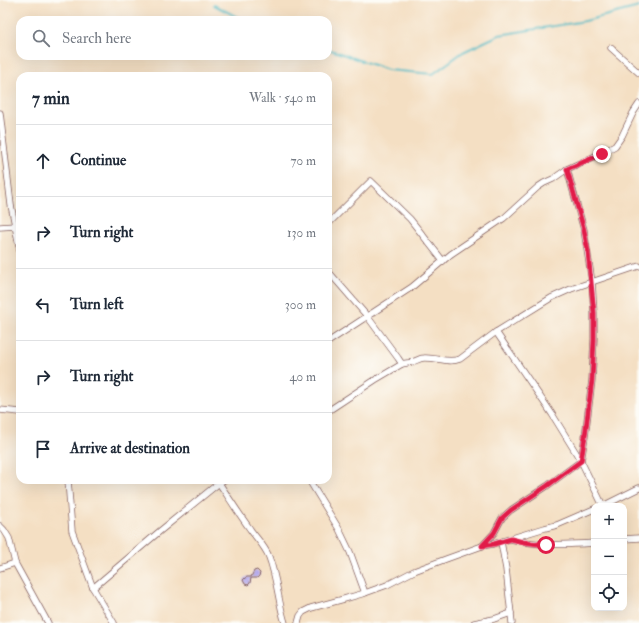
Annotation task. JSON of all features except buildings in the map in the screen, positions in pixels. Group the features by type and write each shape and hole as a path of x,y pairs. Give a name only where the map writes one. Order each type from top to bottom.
{"street":[{"path":"611,48 639,73"},
{"path":"332,339 412,287 463,246 504,218 538,187 567,169 602,154 615,146 622,136 630,117 639,104"},
{"path":"0,113 11,206 16,231"},
{"path":"482,546 494,533 502,518 511,510 581,461 592,380 594,313 592,282 584,230 567,169"},
{"path":"332,220 371,181 410,219 443,261"},
{"path":"0,227 15,226"},
{"path":"332,408 402,364 424,358 457,360 496,332 550,298 639,266"},
{"path":"332,276 367,316 402,364"},
{"path":"496,332 552,414 581,461 602,503"},
{"path":"0,410 16,412"},
{"path":"68,484 72,531 93,588 114,623"},
{"path":"93,588 160,531 219,484"},
{"path":"223,484 250,529 267,552 276,580 279,604 285,623"},
{"path":"312,484 340,529 365,593"},
{"path":"609,503 639,488"},
{"path":"298,623 303,612 311,608 365,593 387,585 414,571 439,561 482,546 494,544 557,525 591,510"},
{"path":"0,526 9,538 15,563 48,623"},
{"path":"627,539 639,538"},
{"path":"511,539 546,545 591,543"},
{"path":"501,542 506,569 512,623"},
{"path":"0,568 15,563"},
{"path":"474,623 494,619 511,613"}],"waterway":[{"path":"214,5 235,16"},
{"path":"332,50 388,70 433,74 463,52 499,35 585,21 639,7"}],"route":[{"path":"546,545 511,539 482,546 494,533 502,518 511,510 581,461 592,380 594,313 592,282 584,230 567,169 602,154"}]}
